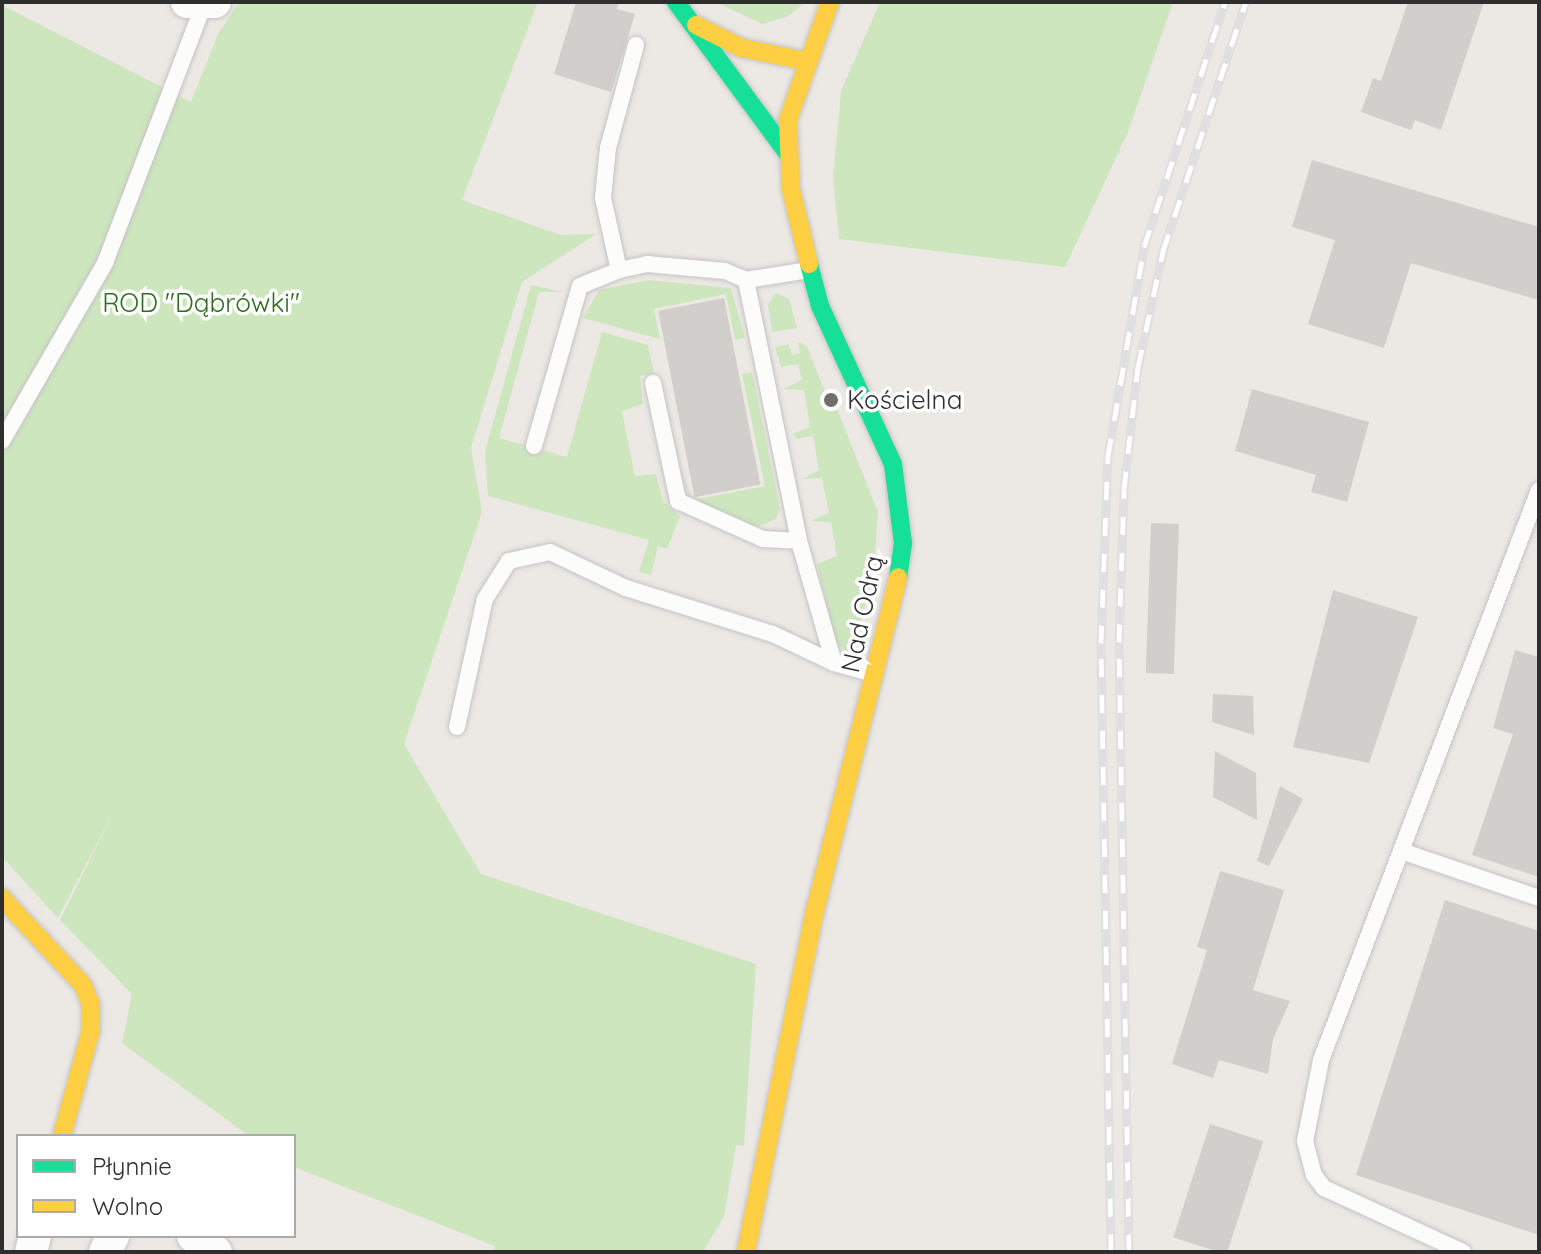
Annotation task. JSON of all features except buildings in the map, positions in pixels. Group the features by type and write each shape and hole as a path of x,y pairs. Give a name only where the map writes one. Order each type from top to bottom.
{"street":[{"path":"676,2 788,154"},
{"name":"Nad Odrą","path":"746,1252 814,915 900,571 902,500 893,464 833,339 809,270 788,154 788,120 806,61 830,2"},
{"path":"689,19 731,45 806,61"},
{"path":"2,898 83,985 91,1005 91,1030 63,1134"},
{"path":"196,1238 216,1252"}],"lane":[{"path":"2,441 105,263 202,3"},
{"path":"619,270 603,198 608,148 636,45"},
{"path":"534,446 580,286 619,270 647,264 725,271 746,280 809,270"},
{"path":"746,280 799,541 834,663"},
{"path":"653,383 678,501 763,539 799,541"},
{"path":"1463,1252 1324,1188 1314,1175 1305,1141 1321,1060 1539,490"},
{"path":"457,727 485,599 509,561 550,552 626,588 773,634 834,663 876,675"},
{"path":"1401,851 1539,898"}],"green space":[{"name":"ROD \"Dąbrówki\"","path":"239,2 538,2 462,200 560,235 596,234 522,282 471,448 482,512 404,744 481,874 756,964 744,1146 736,1145 724,1216 703,1252 493,1252 495,1246 296,1168 296,1134 246,1134 122,1043 132,994 60,920 116,807 58,918 2,857 2,5 191,102 219,32"},
{"path":"715,2 805,2 789,16 763,24"},
{"path":"880,2 1173,2 1128,132 1065,267 839,239 833,178 841,91"},
{"path":"649,280 731,288 745,338 735,340 726,294 654,309 660,339 583,318 599,290"},
{"path":"531,285 563,292 539,292 499,438 567,457 602,332 648,345 654,373 640,376 643,404 622,411 635,476 656,474 663,501 680,516 667,549 658,546 651,575 639,572 649,540 488,496 485,452"},
{"path":"776,293 789,299 797,328 772,332 768,304"},
{"path":"798,342 807,346 831,407 836,406 878,512 874,570 852,657 836,643 817,564 837,556 831,522 810,521 829,513 822,478 802,479 819,470 813,436 797,439 793,434 810,427 804,390 784,389 802,380 798,364 781,367 775,347 789,344 792,355 800,353"},
{"path":"752,372 780,509 776,519 757,527 690,499 683,475 693,500 765,486 742,374"}],"railway":[{"path":"1111,1252 1101,643 1108,456 1144,247 1225,2"},
{"path":"1129,1252 1119,642 1124,489 1138,367 1163,251 1246,2"}],"traffic: fast":[{"path":"676,2 788,154"},
{"path":"809,264 820,306 893,464 903,543 898,577"}],"traffic: slow":[{"path":"809,264 791,189 788,120 830,2"},
{"path":"696,25 742,48 806,61"},
{"path":"746,1252 814,915 898,577"},
{"path":"2,898 83,985 91,1005 91,1030 63,1134"}],"place":[{"name":"Kościelna","path":"831,400"}]}
